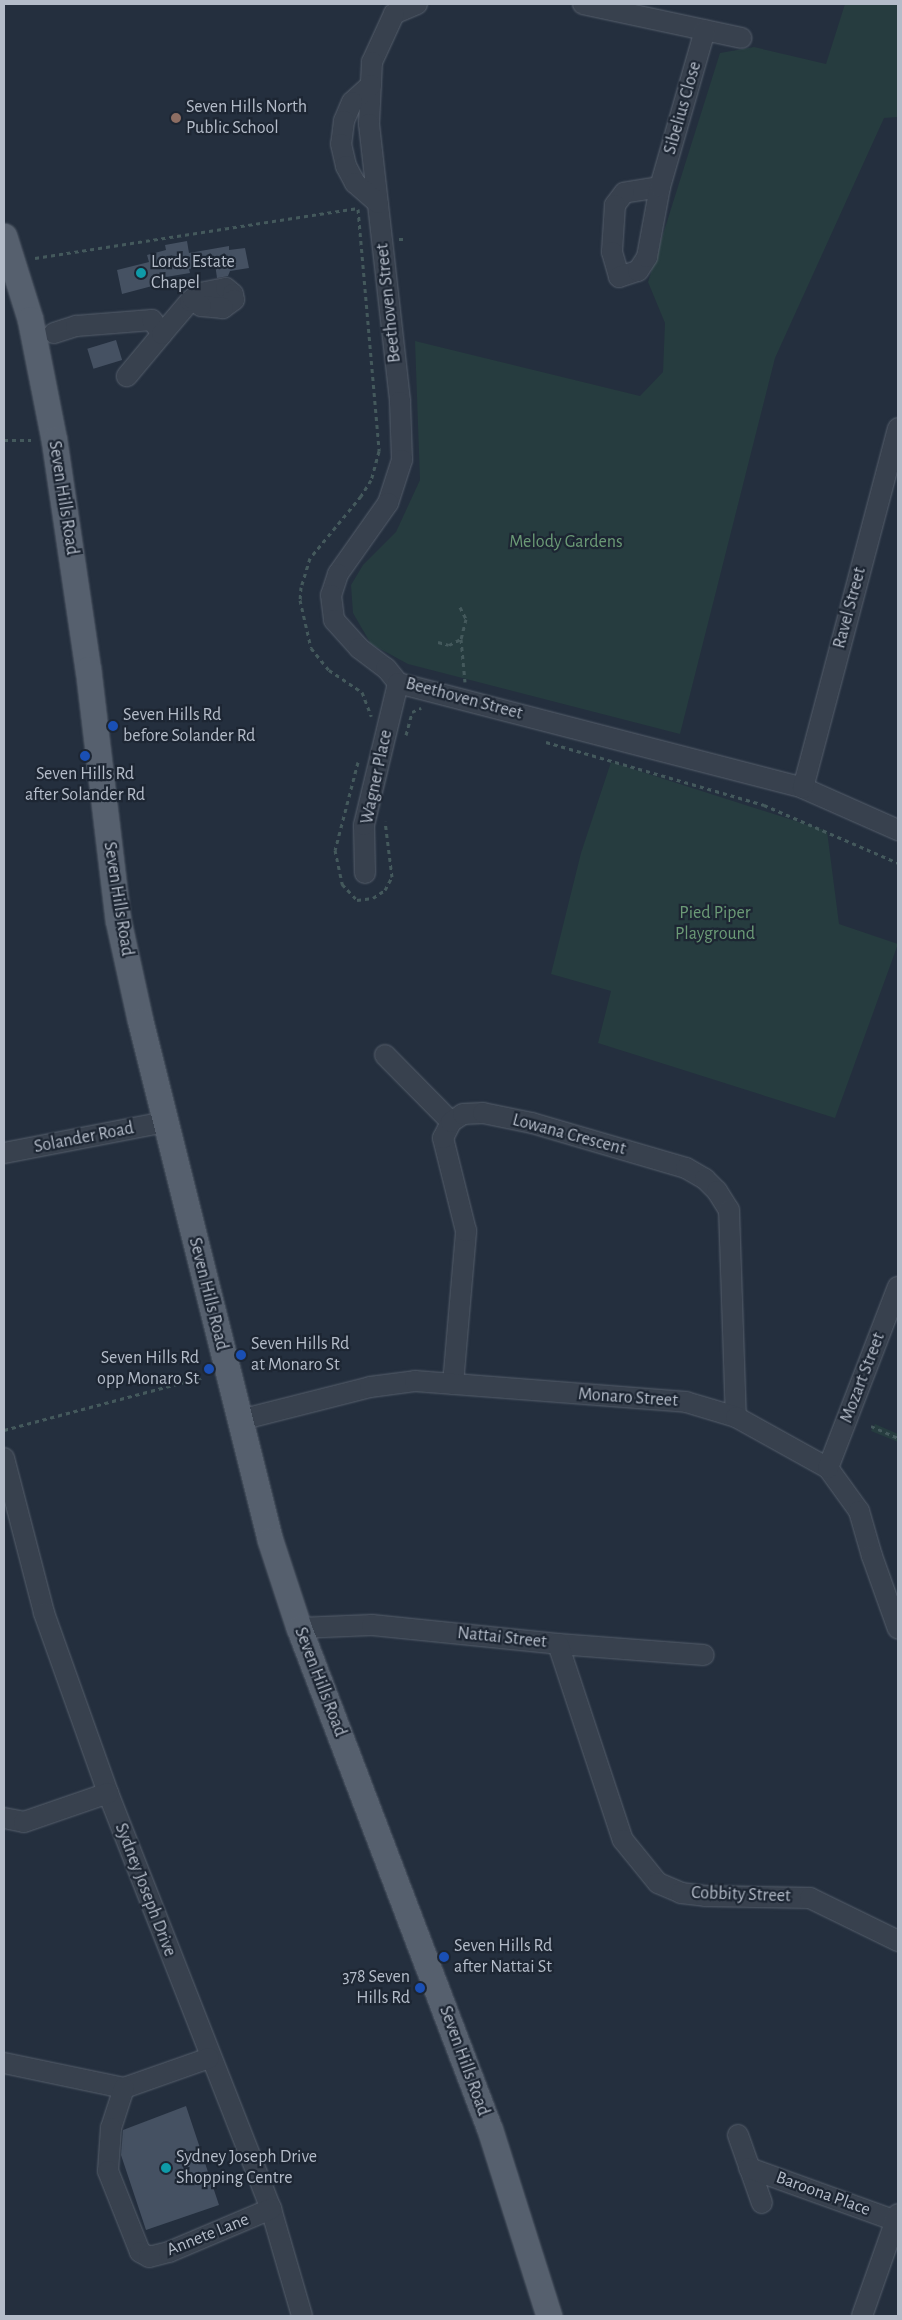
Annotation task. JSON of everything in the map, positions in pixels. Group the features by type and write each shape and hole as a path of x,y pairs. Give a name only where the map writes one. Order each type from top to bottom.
{"main road":[{"name":"Seven Hills Road","path":"4,236 30,319 42,373 88,669 118,920 165,1122 270,1540 299,1628 490,2130 549,2316"}],"street":[{"name":"Beethoven Street","path":"417,4 389,9 372,62 370,85 369,124 400,402 402,460 388,503 338,574 331,595 334,620 398,683 802,788 898,830"},
{"path":"583,4 741,38"},
{"name":"Sibelius Close","path":"660,187 705,30"},
{"path":"370,85 352,102 344,121 341,144 346,166 355,183 378,204"},
{"path":"127,376 193,299"},
{"path":"54,333 76,326 152,320 162,334"},
{"name":"Ravel Street","path":"802,788 898,428"},
{"name":"Wagner Place","path":"365,873 364,825 398,683"},
{"path":"385,1056 451,1122 443,1138 445,1154 466,1231 452,1384"},
{"name":"Lowana Crescent","path":"451,1122 464,1114 483,1113 532,1123 686,1168 706,1179 717,1191 729,1210 736,1417"},
{"name":"Solander Road","path":"4,1153 165,1122"},
{"name":"Mozart Street","path":"828,1468 898,1287"},
{"name":"Monaro Street","path":"240,1420 370,1386 415,1381 686,1402 736,1417 828,1468 859,1511 872,1556 898,1629"},
{"name":"Sydney Joseph Drive","path":"4,1458 44,1613 108,1793 209,2058 271,2209 302,2316"},
{"name":"Nattai Street","path":"299,1628 372,1625 558,1644 704,1655"},
{"name":"Cobbity Street","path":"558,1644 623,1840 658,1883 681,1893 705,1896 810,1898 898,1940"},
{"path":"4,1818 24,1822 108,1793"},
{"path":"4,2063 124,2088 209,2058"},
{"name":"Annete Lane","path":"124,2088 111,2128 108,2171 140,2252 149,2257 169,2252 271,2209"},
{"name":"Baroona Place","path":"738,2135 762,2203"},
{"name":"Baroona Place","path":"749,2168 897,2218"},
{"path":"862,2316 897,2218"}],"path":[{"path":"35,258 378,204"},
{"path":"358,208 361,243"},
{"path":"4,440 31,440"},
{"path":"460,606 466,619 461,639 465,666 462,699"},
{"path":"438,642 449,645 461,639"},
{"path":"4,1430 203,1376"},
{"path":"871,1426 898,1438"}],"green space":[{"name":"Melody Gardens","path":"845,4 898,4 898,117 884,118 775,358 680,734 408,664 371,644 353,613 351,585 363,565 396,532 420,480 415,341 640,396 663,372 665,323 648,282 720,53 754,47 826,64"},
{"name":"Pied Piper Playground","path":"611,762 827,831 839,924 898,944 835,1118 598,1043 611,991 551,974 581,853"},
{"path":"875,1424 898,1434 898,1442 871,1431"}],"building":[{"path":"187,241 189,253 229,246 229,250 245,248 249,268 230,271 228,276 217,278 215,264 189,269 190,273 154,279 156,285 122,294 117,270 149,262 147,255 166,250 165,245"},
{"path":"116,340 122,360 93,369 87,349"},
{"name":"Sydney Joseph Drive Shopping Centre","path":"186,2106 219,2205 146,2230 121,2155 123,2130"}],"place":[{"name":"Seven Hills North Public School","path":"176,118"},
{"name":"Lords Estate Chapel","path":"141,273"},
{"name":"Seven Hills Rd before Solander Rd","path":"113,726"},
{"name":"Seven Hills Rd after Solander Rd","path":"85,756"},
{"name":"Seven Hills Rd at Monaro St","path":"241,1355"},
{"name":"Seven Hills Rd opp Monaro St","path":"209,1369"},
{"name":"Seven Hills Rd after Nattai St","path":"444,1957"},
{"name":"378 Seven Hills Rd","path":"420,1988"},
{"name":"Sydney Joseph Drive Shopping Centre","path":"166,2168"}]}
